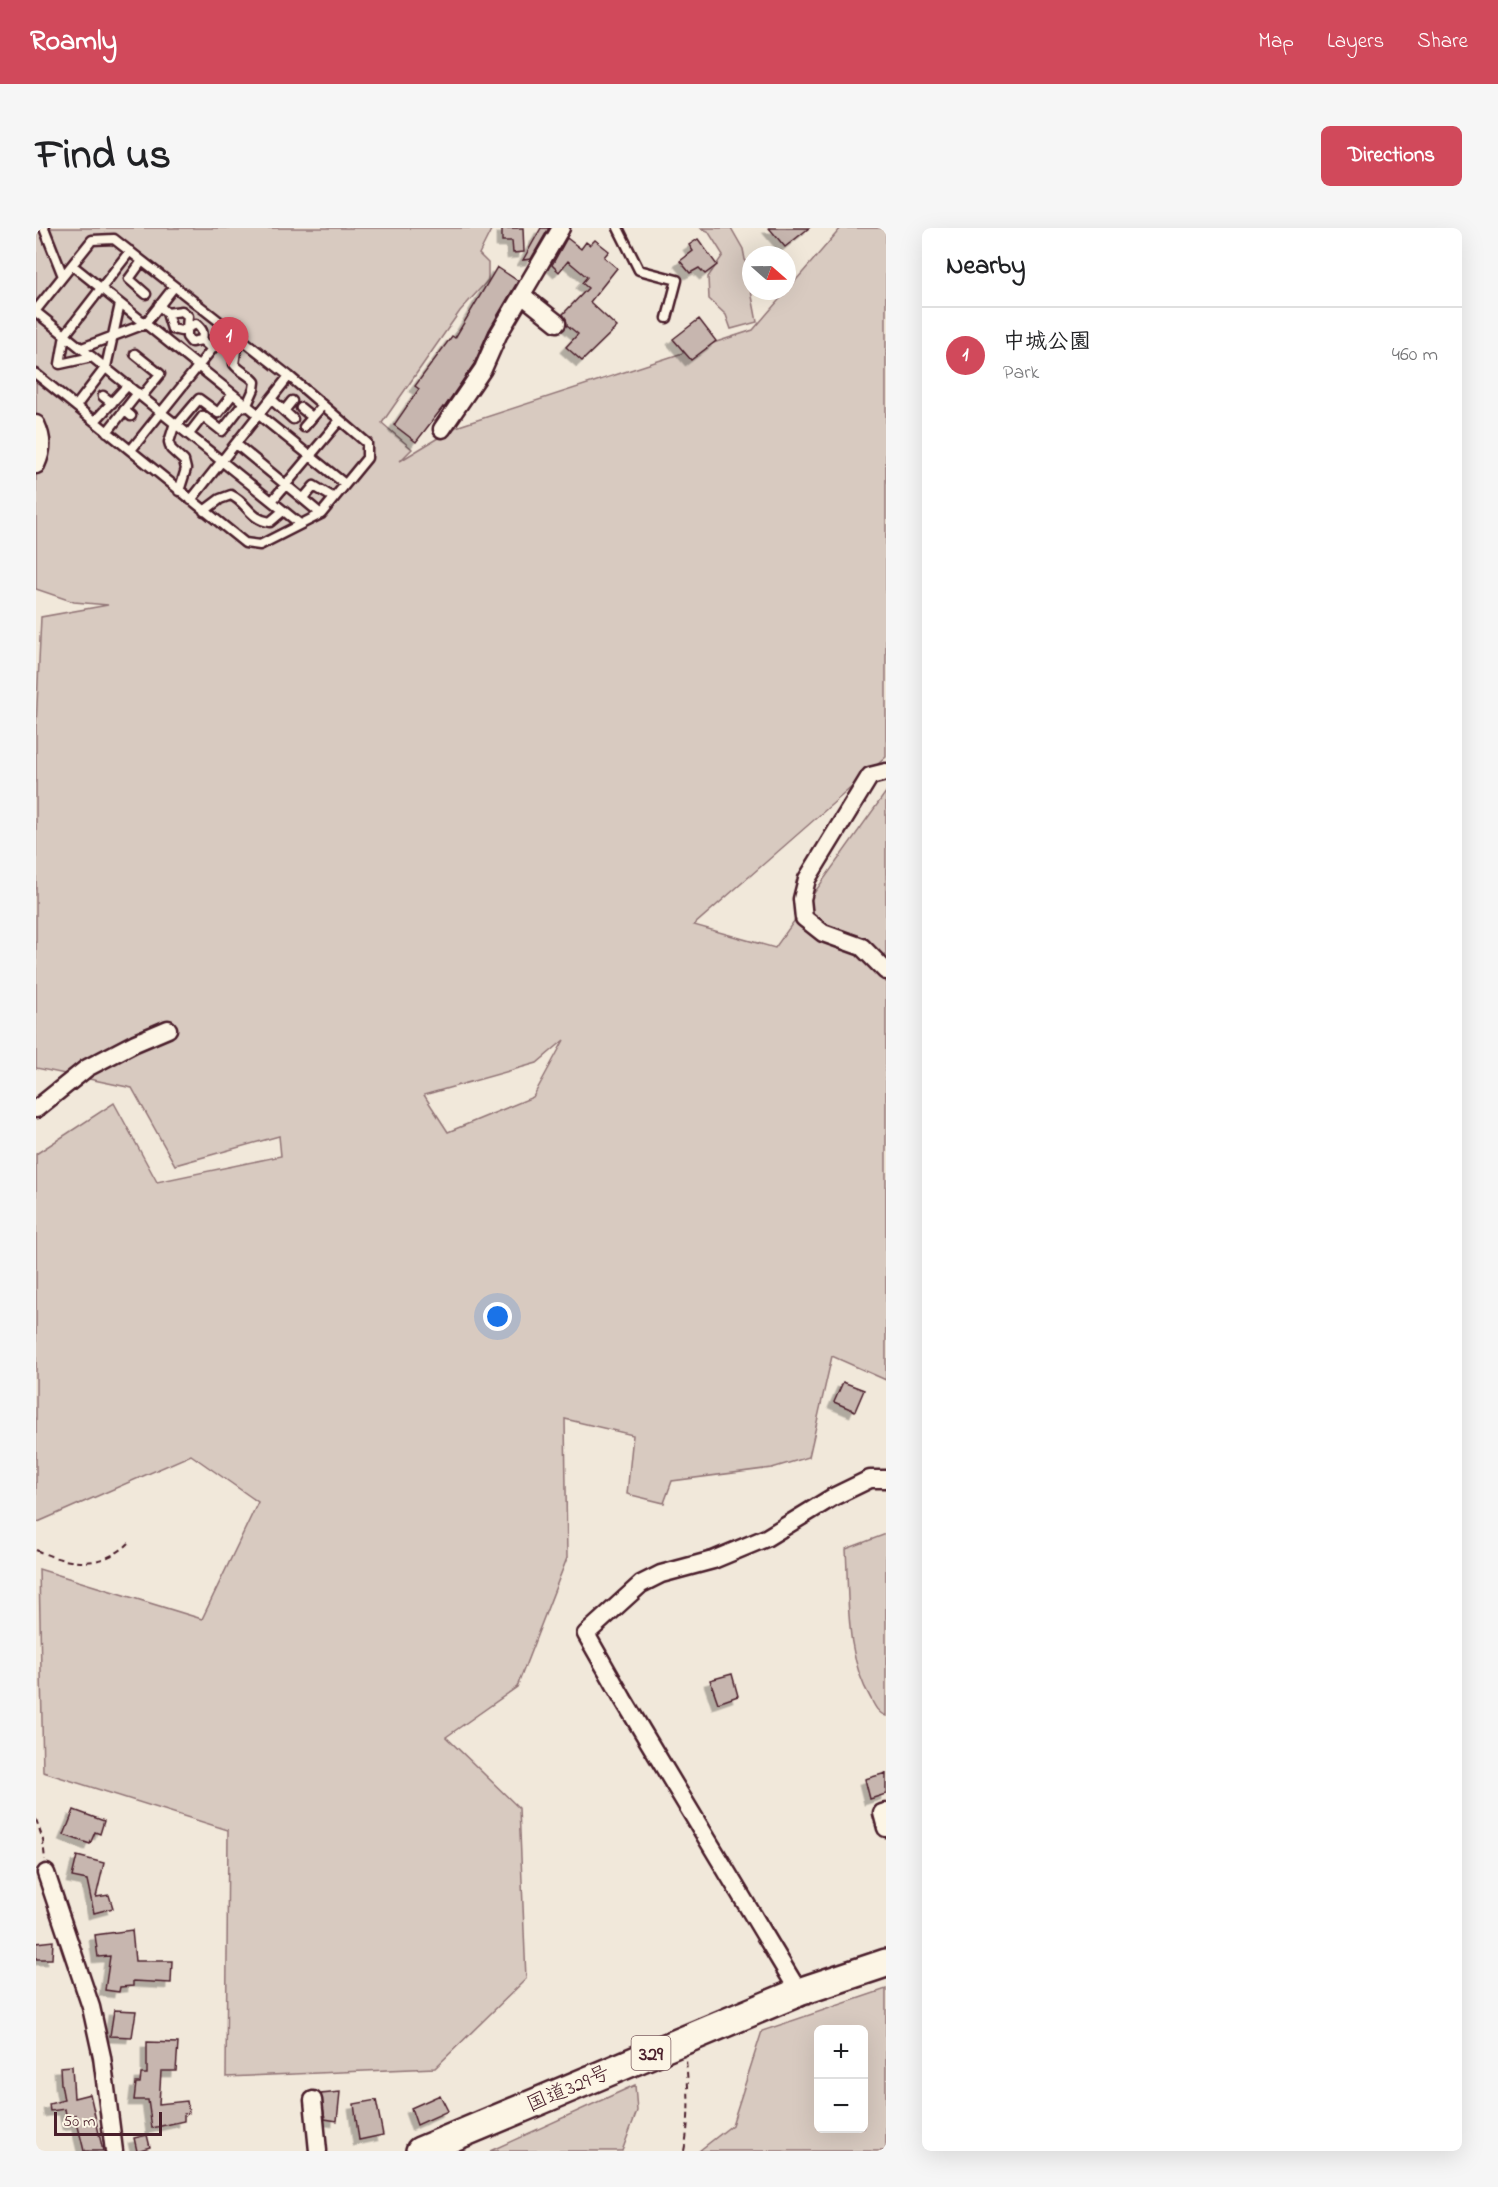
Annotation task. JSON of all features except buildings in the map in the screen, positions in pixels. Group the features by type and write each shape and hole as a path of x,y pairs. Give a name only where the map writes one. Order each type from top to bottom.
{"highway":[{"name":"国道329号","path":"420,2151 799,1992 886,1963"}],"street":[{"path":"442,429 483,369 498,334 561,228"},
{"path":"522,295 557,323"},
{"path":"36,424 42,436 41,454 36,465"},
{"path":"886,772 870,776 807,879 802,899 804,918 823,933 862,947 886,971"},
{"path":"36,1109 87,1068 168,1029"},
{"path":"799,1992 586,1634 641,1584 661,1574 713,1560 766,1538 833,1497 870,1479 886,1479"},
{"path":"886,1812 882,1813 886,1828"},
{"path":"46,1873 91,2007 102,2057 114,2151"},
{"path":"313,2100 318,2151"}],"lane":[{"path":"44,228 63,276"},
{"path":"618,228 639,270 677,280 667,318"},
{"path":"36,374 245,543 260,545 321,514 366,458 367,443 289,376 114,239 92,240 36,311 300,524"},
{"path":"92,357 60,364 65,335 130,251"},
{"path":"142,261 129,279 146,294"},
{"path":"72,265 345,484"},
{"path":"82,348 145,324 174,287"},
{"path":"76,406 106,367 120,304"},
{"path":"159,305 167,313 172,329 181,331 196,324 204,334 202,340 212,349"},
{"path":"167,313 182,311 188,316 187,328"},
{"path":"131,450 228,329"},
{"path":"189,434 203,416 222,431 245,406 255,382 249,375 238,370 234,364 241,339"},
{"path":"107,432 128,413 140,394 160,374 135,354"},
{"path":"191,500 289,376"},
{"path":"95,421 128,385"},
{"path":"179,491 186,469 184,460 171,449 169,442 176,424 199,399 218,413 232,395"},
{"path":"103,396 112,403"},
{"path":"271,399 293,418"},
{"path":"284,411 292,401"},
{"path":"304,427 323,405"},
{"path":"301,408 312,417"},
{"path":"272,501 340,420"},
{"path":"236,444 321,514"},
{"path":"303,499 315,486 333,498"},
{"path":"204,511 220,499 231,495 239,499 254,517 262,521 270,522 283,511"}],"path":[{"path":"36,1550 62,1561 85,1562 107,1559 119,1553 129,1543"},
{"path":"36,1819 43,1840 46,1873"},
{"path":"681,2040 686,2054 689,2086 688,2131 684,2151"}],"shaded area":[{"path":"36,228 492,228 479,254 488,263 488,280 460,311 382,423 412,449 400,461 456,427 753,330 779,300 796,300 796,280 841,228 886,228 886,757 694,925 775,948 886,792 886,1380 832,1356 809,1457 772,1468 672,1481 664,1503 627,1494 633,1435 565,1419 567,1558 517,1687 446,1737 519,1808 526,1979 435,2068 226,2077 228,1830 43,1772 39,1569 202,1619 258,1502 191,1455 38,1522 36,1520 36,1154 114,1103 157,1182 281,1156 279,1136 175,1165 132,1088 36,1068 36,727 41,617 108,605 74,602 36,589","holes":["564,1040 533,1097 448,1132 424,1095 537,1063"]},
{"path":"700,228 731,228 742,247 742,300 753,300 757,322 731,329 726,315 709,299 708,277 723,255 708,231"},
{"path":"886,1534 886,1716 874,1705 863,1682 852,1646 846,1549"},
{"path":"886,1989 886,2151 699,2151 732,2125 762,2031"},
{"path":"635,2085 637,2111 622,2151 490,2151"}],"place":[{"name":"中城公園","path":"229,367"}]}
